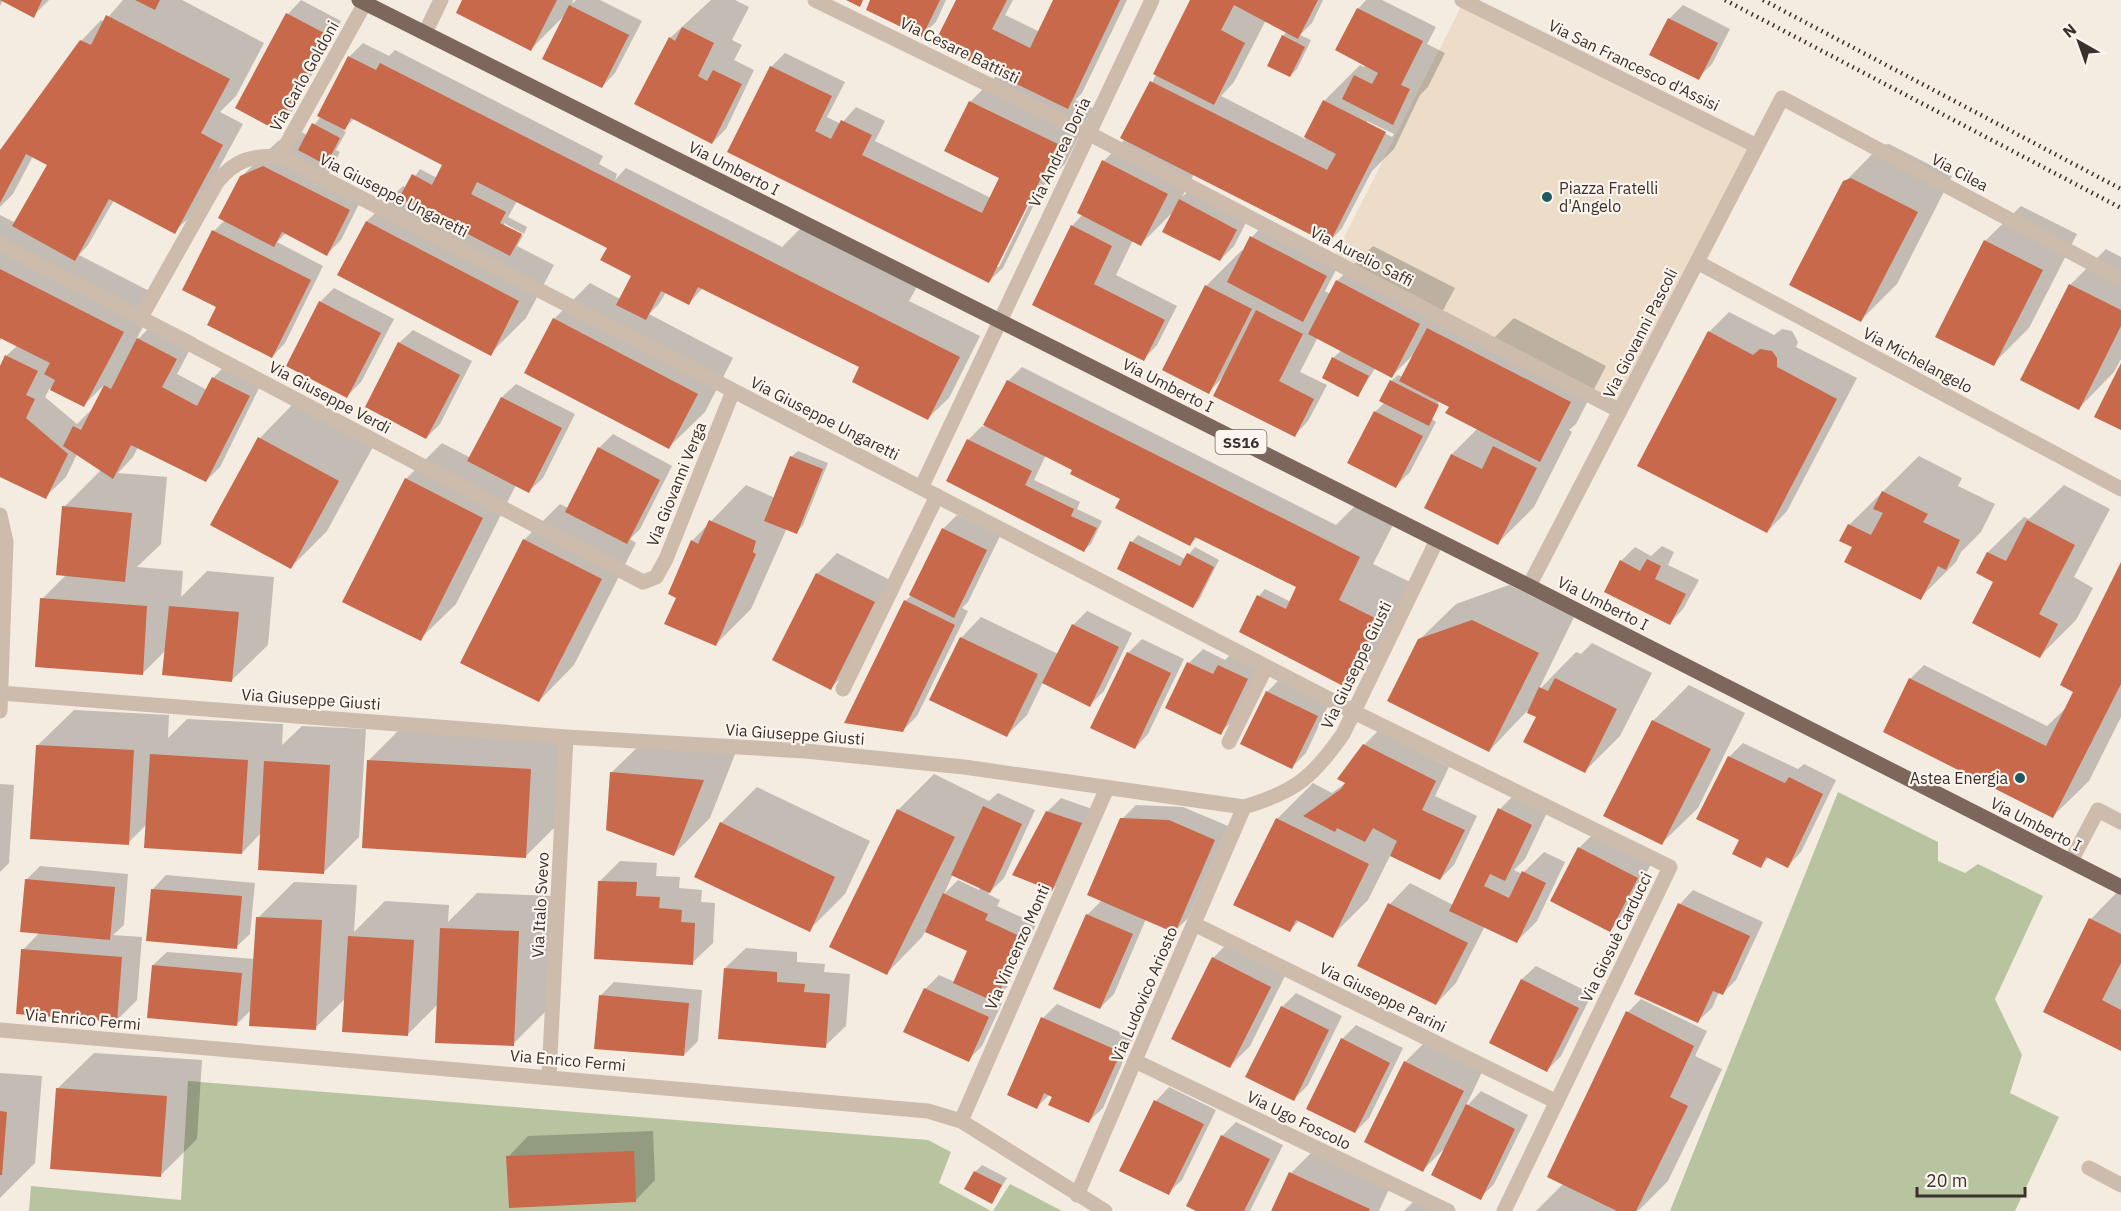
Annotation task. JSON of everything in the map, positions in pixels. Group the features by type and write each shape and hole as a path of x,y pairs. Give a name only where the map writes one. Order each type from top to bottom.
{"main road":[{"name":"Via Umberto I","path":"362,2 1529,586 2121,887"}],"street":[{"path":"425,33 441,0"},
{"name":"Via Cesare Battisti","path":"815,0 1088,133"},
{"name":"Via Andrea Doria","path":"921,488 1152,0"},
{"name":"Via San Francesco d'Assisi","path":"1462,0 1757,146"},
{"name":"Via Carlo Goldoni","path":"141,317 217,182 230,166 257,156 280,156 362,2"},
{"name":"Via Giovanni Pascoli","path":"1529,586 1782,98"},
{"name":"Via Cilea","path":"1782,98 2121,279"},
{"name":"Via Aurelio Saffi","path":"1088,133 1620,411"},
{"name":"Via Giuseppe Ungaretti","path":"280,156 1354,712"},
{"name":"Via Giuseppe Verdi","path":"0,244 643,582"},
{"name":"Via Michelangelo","path":"1697,262 2121,489"},
{"name":"Via Giovanni Verga","path":"643,582 656,577 666,559 733,391"},
{"path":"843,689 937,496"},
{"path":"0,516 6,542 0,711"},
{"name":"Via Giuseppe Giusti","path":"0,693 566,737 805,751 964,767 1244,807 1277,797 1303,782 1324,761 1343,734 1437,540"},
{"path":"1229,742 1266,667"},
{"name":"Via Giosuè Carducci","path":"1354,712 1670,867 1504,1211"},
{"name":"Via Italo Svevo","path":"549,1076 566,737"},
{"name":"Via Vincenzo Monti","path":"961,1121 1107,788"},
{"name":"Via Ludovico Ariosto","path":"1077,1195 1244,807"},
{"path":"2071,861 2097,810 2121,822"},
{"name":"Via Giuseppe Parini","path":"1194,924 1557,1102"},
{"name":"Via Enrico Fermi","path":"0,1030 928,1110 961,1121 1105,1211"},
{"name":"Via Ugo Foscolo","path":"1135,1060 1448,1211"},
{"path":"2089,1168 2121,1185"}],"green space":[{"path":"1838,792 1938,842 1938,861 1965,873 1978,864 2043,896 1995,999 2022,1055 2010,1093 2059,1117 2015,1211 1670,1211"},
{"path":"188,1081 928,1140 951,1152 939,1183 991,1211 29,1211 31,1186 181,1200"},
{"path":"1010,1184 1062,1211 993,1211"}],"shaded area":[{"name":"Piazza Fratelli d'Angelo","path":"1464,1 1757,146 1620,411 1332,261"}],"building":[{"path":"0,0 42,0 34,18"},
{"path":"135,0 160,0 155,10"},
{"path":"462,0 557,0 531,51 456,13"},
{"path":"846,0 863,0 860,7"},
{"path":"870,0 940,0 922,37 866,10"},
{"path":"956,0 1007,0 992,29 1030,48 1053,0 1120,0 1068,109 934,44"},
{"path":"1190,0 1318,0 1298,39 1234,5 1221,30 1245,43 1214,105 1153,74"},
{"path":"569,5 629,35 602,88 542,59"},
{"path":"1357,8 1423,41 1401,85 1410,89 1393,125 1342,99 1354,75 1372,84 1378,73 1335,50"},
{"path":"286,13 328,35 276,130 235,108"},
{"path":"106,15 230,79 201,133 223,145 175,234 109,199 75,261 12,226 47,165 26,154 0,203 0,150 80,40 91,45"},
{"path":"1668,18 1718,43 1699,80 1649,55"},
{"path":"682,27 714,43 698,76 707,81 713,70 742,84 712,144 634,104 669,37 675,41"},
{"path":"1282,35 1305,47 1290,77 1267,66"},
{"path":"348,56 376,70 380,63 960,357 928,420 852,382 859,367 698,287 689,305 661,291 646,320 616,305 631,276 600,260 607,248 477,182 471,194 506,212 500,223 522,234 510,256 399,198 412,174 432,185 442,165 351,118 345,130 317,116"},
{"path":"770,66 832,96 815,131 831,139 841,120 872,135 862,155 982,213 999,178 944,151 969,101 1058,144 989,283 727,152"},
{"path":"1150,81 1327,170 1336,154 1304,137 1323,100 1386,132 1329,244 1120,138"},
{"path":"312,123 340,138 326,165 298,150"},
{"path":"1102,160 1168,194 1141,246 1077,213"},
{"path":"263,166 350,210 327,256 282,232 274,247 218,218 240,176"},
{"path":"1851,178 1918,212 1861,322 1789,285 1843,181"},
{"path":"1179,199 1237,230 1220,261 1162,232"},
{"path":"366,221 519,301 491,356 337,275"},
{"path":"1071,225 1112,246 1094,284 1165,320 1144,361 1032,305"},
{"path":"212,230 311,280 272,358 207,325 216,307 182,290"},
{"path":"1250,236 1327,276 1303,322 1227,282"},
{"path":"1984,240 2043,270 1994,366 1935,337"},
{"path":"0,269 124,332 84,407 50,390 55,380 44,374 50,363 0,338"},
{"path":"1336,280 1420,324 1392,378 1308,334"},
{"path":"2069,284 2121,310 2121,326 2079,410 2020,380"},
{"path":"1205,285 1252,309 1209,394 1162,370"},
{"path":"319,301 381,333 347,398 286,366"},
{"path":"1256,310 1303,334 1279,381 1314,399 1295,437 1213,396"},
{"path":"553,318 698,394 669,449 524,373"},
{"path":"1427,328 1571,402 1540,462 1445,413 1449,407 1399,381"},
{"path":"1708,331 1753,355 1760,349 1772,351 1777,358 1777,367 1837,399 1767,533 1637,466"},
{"path":"137,338 177,359 162,387 197,406 212,377 250,396 206,482 131,445 113,479 63,446 73,426 81,430 104,385 111,389"},
{"path":"398,342 460,375 426,439 365,407"},
{"path":"5,355 38,371 26,395 35,399 26,418 68,454 46,499 0,477 0,366"},
{"path":"1332,357 1369,376 1358,397 1322,378"},
{"path":"2121,363 2121,430 2094,417"},
{"path":"1007,380 1360,557 1339,600 1379,620 1345,687 1239,632 1257,595 1286,609 1296,587 1195,537 1190,546 1115,508 1120,499 1070,474 1072,470 983,425"},
{"path":"1390,380 1439,405 1429,426 1379,401"},
{"path":"501,397 562,428 529,493 467,461"},
{"path":"1374,411 1423,436 1396,488 1347,463"},
{"path":"258,437 339,481 291,569 210,525"},
{"path":"967,439 1032,471 1025,485 1074,509 1071,516 1097,528 1084,552 946,481"},
{"path":"1493,446 1537,468 1498,545 1424,508 1451,454 1482,469"},
{"path":"598,447 660,480 627,544 565,512"},
{"path":"790,456 823,469 797,534 764,521"},
{"path":"405,478 483,518 421,641 342,602"},
{"path":"1882,491 1928,514 1923,522 1960,540 1946,570 1938,566 1921,600 1844,562 1852,547 1839,541 1848,524 1871,535 1883,513 1873,509"},
{"path":"62,506 132,513 125,582 56,575"},
{"path":"709,520 756,541 753,552 756,554 716,646 664,624 676,598 668,594 691,540 698,544"},
{"path":"2027,520 2075,545 2039,614 2058,624 2040,658 1972,623 1993,582 1976,573 1987,552 2006,561"},
{"path":"942,528 987,550 954,618 909,595"},
{"path":"523,539 602,579 539,702 460,663"},
{"path":"1130,541 1180,566 1187,553 1214,567 1193,608 1117,569"},
{"path":"1647,559 1661,566 1655,579 1686,594 1670,625 1604,592 1620,560 1640,571"},
{"path":"2121,562 2121,684 2053,818 1883,732 1909,678 2046,746 2073,692 2060,685"},
{"path":"816,573 875,602 831,690 772,660"},
{"path":"40,598 147,606 143,675 35,667"},
{"path":"904,600 955,625 903,732 844,723"},
{"path":"169,606 239,612 232,682 162,675"},
{"path":"1472,620 1539,653 1489,752 1387,701 1418,639"},
{"path":"1072,624 1119,647 1090,707 1042,683"},
{"path":"960,637 1038,674 1007,737 929,700"},
{"path":"1127,652 1171,673 1135,749 1090,728"},
{"path":"1187,662 1213,674 1218,665 1248,679 1221,735 1165,708"},
{"path":"1555,678 1617,709 1585,773 1523,742 1536,717 1527,713 1539,687 1548,691"},
{"path":"1266,691 1318,716 1292,769 1240,744"},
{"path":"1652,720 1711,749 1662,845 1603,816"},
{"path":"1363,744 1436,781 1422,810 1465,830 1440,880 1390,856 1397,841 1373,828 1365,842 1337,828 1335,832 1303,816 1341,789 1345,783 1337,779"},
{"path":"36,745 134,750 129,845 30,839"},
{"path":"150,754 248,760 242,854 144,848"},
{"path":"1728,756 1785,783 1789,777 1823,794 1788,868 1766,857 1761,868 1732,854 1739,840 1696,819"},
{"path":"367,760 531,769 526,858 362,848"},
{"path":"264,761 330,765 324,874 258,870"},
{"path":"610,772 704,780 674,856 606,830"},
{"path":"983,806 1022,824 990,893 951,875"},
{"path":"1498,808 1532,825 1505,881 1490,874 1484,886 1509,898 1522,871 1546,883 1517,943 1449,911"},
{"path":"897,809 955,837 887,975 829,947"},
{"path":"1046,811 1082,823 1052,891 1012,875"},
{"path":"1120,818 1169,820 1215,840 1175,933 1087,895"},
{"path":"1276,818 1369,864 1333,938 1296,920 1290,932 1233,905"},
{"path":"720,822 835,877 810,932 694,877"},
{"path":"1578,847 1638,878 1610,932 1550,901"},
{"path":"25,879 115,887 110,940 20,932"},
{"path":"598,881 637,882 636,896 660,897 659,908 682,910 681,922 695,923 693,965 594,959"},
{"path":"151,889 242,896 237,949 146,941"},
{"path":"943,893 988,914 985,920 1024,938 995,1002 953,983 967,951 925,932"},
{"path":"1388,903 1468,943 1436,1005 1357,966"},
{"path":"1678,903 1750,936 1723,995 1713,991 1698,1023 1634,994"},
{"path":"1086,914 1133,934 1100,1009 1053,989"},
{"path":"256,917 322,920 316,1030 249,1026"},
{"path":"2089,918 2121,934 2121,963 2102,1000 2121,1010 2121,1051 2043,1012"},
{"path":"440,928 519,931 514,1046 435,1043"},
{"path":"348,936 414,940 408,1036 342,1032"},
{"path":"21,949 122,957 117,1022 16,1014"},
{"path":"1212,957 1271,987 1230,1068 1171,1039"},
{"path":"152,965 242,973 237,1026 147,1018"},
{"path":"724,968 777,972 777,982 805,984 804,992 830,994 826,1048 718,1039"},
{"path":"1521,979 1579,1008 1547,1072 1489,1043"},
{"path":"924,988 989,1017 969,1062 903,1032"},
{"path":"599,995 689,1003 684,1056 594,1049"},
{"path":"1281,1006 1329,1030 1294,1101 1245,1077"},
{"path":"1626,1011 1694,1046 1670,1097 1688,1106 1636,1211 1617,1211 1547,1177"},
{"path":"1041,1017 1121,1052 1089,1123 1048,1105 1052,1097 1044,1093 1037,1109 1007,1095"},
{"path":"1341,1038 1390,1063 1355,1133 1306,1109"},
{"path":"1404,1061 1464,1091 1423,1172 1364,1142"},
{"path":"56,1088 167,1096 161,1177 50,1169"},
{"path":"1154,1100 1204,1124 1169,1195 1119,1171"},
{"path":"1466,1104 1515,1129 1481,1200 1431,1175"},
{"path":"0,1111 7,1112 2,1175 0,1175"},
{"path":"1221,1135 1270,1159 1244,1211 1196,1211 1186,1206"},
{"path":"634,1151 636,1202 509,1208 506,1156"},
{"path":"974,1171 1002,1185 992,1204 964,1189"},
{"path":"1289,1172 1370,1209 1369,1211 1271,1211"}],"railway":[{"path":"1725,0 2121,208"},
{"path":"1763,0 2121,189"}],"place":[{"name":"Piazza Fratelli d'Angelo","path":"1547,197"},
{"name":"Astea Energia","path":"2020,778"}]}
